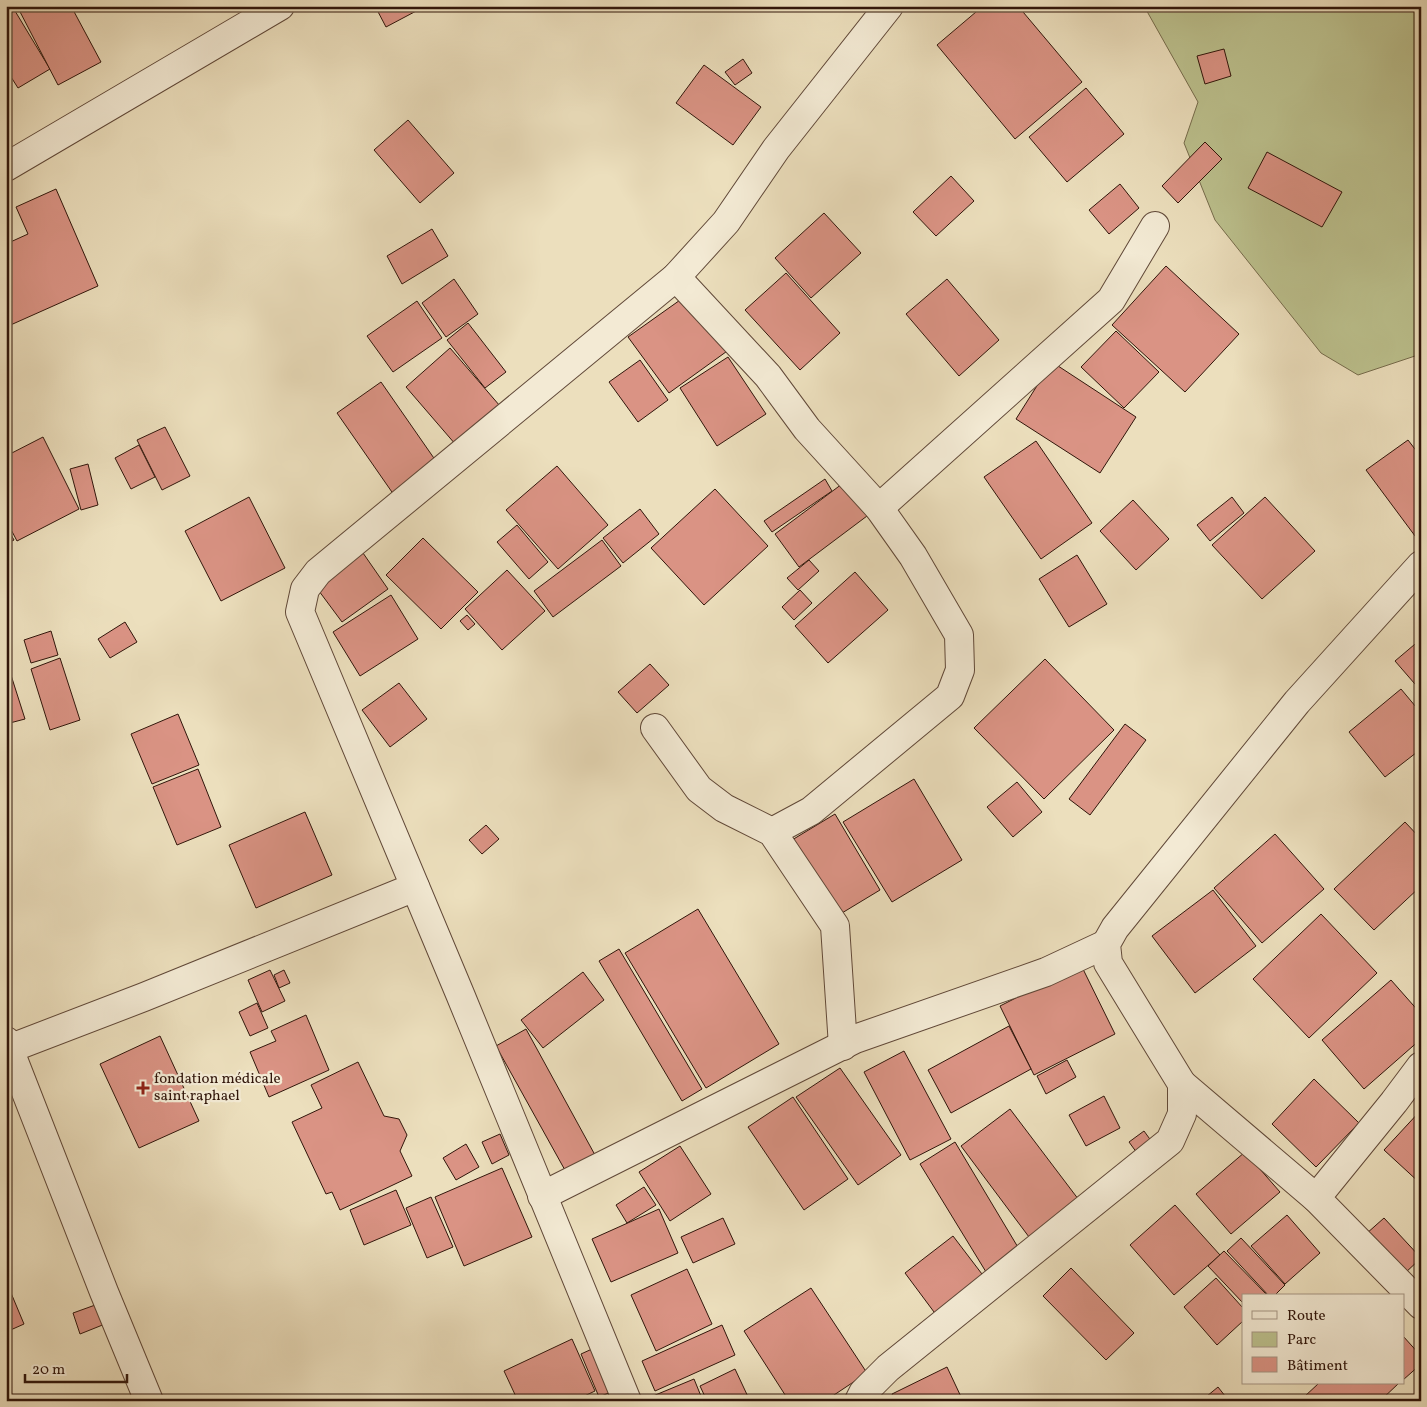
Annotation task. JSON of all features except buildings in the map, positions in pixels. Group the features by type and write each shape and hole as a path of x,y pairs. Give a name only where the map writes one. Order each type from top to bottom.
{"street":[{"path":"6,167 280,6"},
{"path":"627,1401 416,887 300,612 305,589 318,572 676,277 726,222 776,150 889,6"},
{"path":"879,508 1111,300 1155,226"},
{"path":"676,277 768,376 807,429 879,508 913,556 959,635 960,670 950,696 811,811 772,832"},
{"path":"1421,565 1297,702 1115,928 1106,944 1108,963 1182,1084 1316,1198 1421,1305"},
{"path":"655,728 699,789 724,808 772,832 835,926 843,1046"},
{"path":"149,1401 7,1046 153,994 416,887"},
{"path":"542,1196 855,1040 1046,972 1106,944"},
{"path":"1316,1198 1421,1066"},
{"path":"859,1401 863,1393 888,1368 1170,1141 1182,1114 1182,1084"}],"green space":[{"path":"1144,6 1421,6 1421,354 1358,375 1321,353 1215,220 1184,143 1198,102"}],"place":[{"name":"fondation médicale saint raphael","path":"143,1088"}]}
